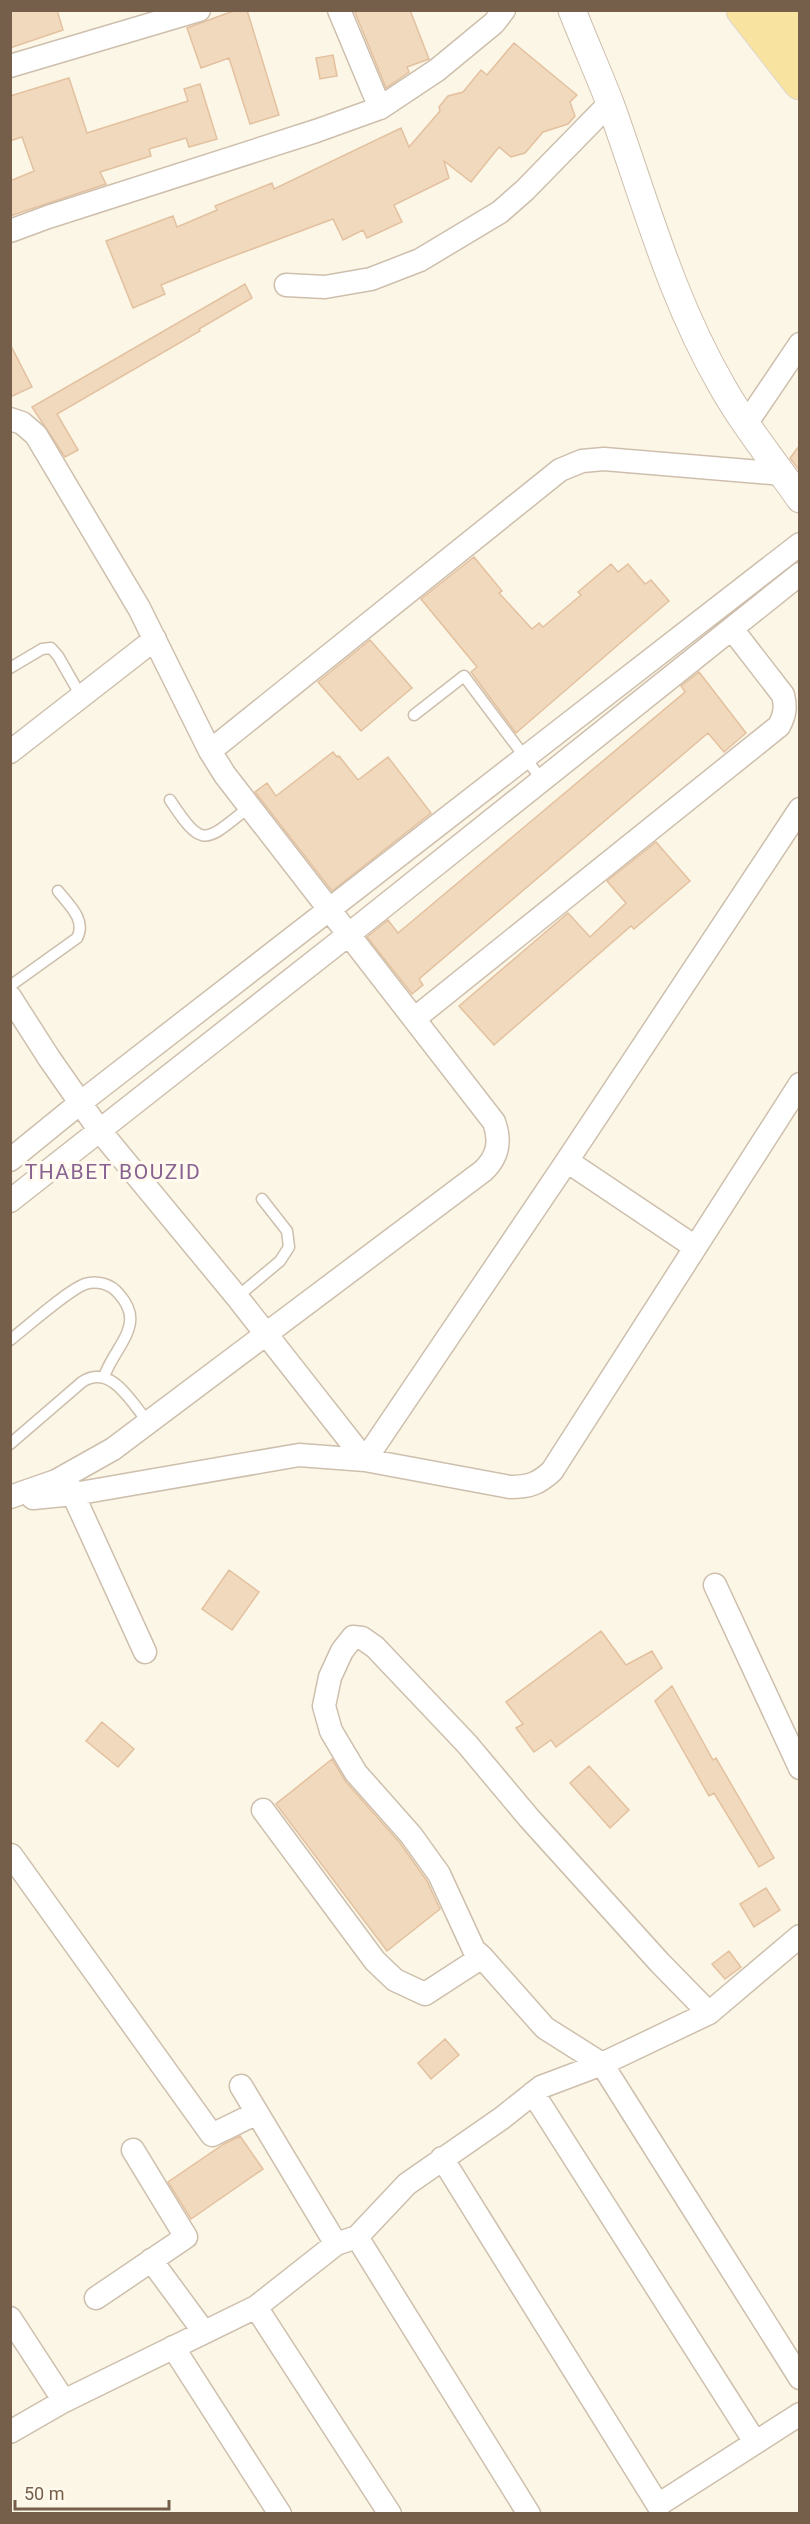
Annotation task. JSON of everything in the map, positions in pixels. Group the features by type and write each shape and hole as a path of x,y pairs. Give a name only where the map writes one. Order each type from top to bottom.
{"main road":[{"path":"743,10 800,83"},
{"path":"776,10 800,39"}],"street":[{"path":"10,66 199,10"},
{"path":"339,10 381,108"},
{"path":"10,231 381,108 437,70 494,23 504,10"},
{"path":"572,10 610,103 669,276 722,386 746,424 800,498"},
{"path":"286,285 325,287 371,279 420,260 500,212 525,190 610,103"},
{"path":"746,424 800,344"},
{"path":"10,419 22,423 36,435 139,608 210,751 248,808 494,1122 499,1141 494,1158 483,1171 98,1459 70,1485"},
{"path":"210,751 560,470 582,461 604,459 783,474"},
{"path":"10,1160 80,1103 800,544"},
{"path":"10,1201 800,574"},
{"path":"414,1019 779,726 784,717 783,695 732,629"},
{"path":"10,752 155,639"},
{"path":"365,1460 567,1161 800,809"},
{"path":"10,997 100,1131 266,1333 365,1460"},
{"path":"10,1498 70,1485 283,1456 316,1455 365,1460 510,1487 526,1487 540,1482 552,1471 800,1084"},
{"path":"567,1161 695,1246"},
{"path":"70,1485 145,1652"},
{"path":"715,1585 800,1768"},
{"path":"708,2013 529,1818 459,1736 375,1647 362,1638 353,1637 342,1651 330,1677 324,1706 331,1731 356,1773 411,1835 439,1874 474,1950 545,2028 602,2064 800,2378"},
{"path":"263,1810 375,1961 395,1980 425,1994 482,1957"},
{"path":"11,1856 212,2135 256,2113"},
{"path":"10,2432 64,2401 256,2307 346,2241 407,2184 541,2087 602,2064 708,2013 800,1936"},
{"path":"241,2086 256,2113 346,2241 529,2514"},
{"path":"533,2094 754,2442"},
{"path":"96,2298 186,2237 133,2150"},
{"path":"442,2158 658,2505 800,2414"},
{"path":"151,2260 204,2332"},
{"path":"256,2307 390,2514"},
{"path":"10,2318 64,2401"},
{"path":"173,2347 280,2514"}],"lane":[{"path":"10,668 42,649 51,648 81,696"},
{"path":"414,715 464,676 542,780"},
{"path":"170,800 190,830 208,837 214,836 248,808"},
{"path":"10,986 80,934 79,920 58,891"},
{"path":"237,1297 280,1261 289,1247 287,1231 262,1199"},
{"path":"10,1340 78,1288 93,1283 109,1286 127,1303 130,1319 127,1334 112,1355 104,1377"},
{"path":"10,1444 89,1378 104,1377 117,1385 148,1422"}],"building":[{"path":"10,10 57,10 63,30 10,48"},
{"path":"236,10 247,10 279,115 250,124 229,58 201,68 187,28"},
{"path":"354,10 410,10 429,59 407,67 409,72 386,88"},
{"path":"514,43 577,95 570,102 575,116 568,124 543,132 525,153 511,157 499,147 471,182 444,161 449,178 394,205 402,222 367,238 363,230 343,240 333,219 161,285 165,294 133,308 106,241 173,216 177,227 217,210 215,206 272,183 274,189 401,128 409,147 440,111 439,107 448,96 463,92 481,70 487,75"},
{"path":"333,55 337,76 320,79 316,58"},
{"path":"69,78 87,133 188,101 184,89 200,84 217,139 189,147 186,138 149,149 151,156 100,172 106,184 10,216 10,181 34,171 22,137 10,141 10,96"},
{"path":"245,284 252,298 57,414 78,450 65,457 32,407"},
{"path":"10,344 32,387 10,397"},
{"path":"800,445 800,471 790,458"},
{"path":"474,557 502,591 499,593 532,629 539,623 543,627 581,595 578,592 611,564 618,572 628,564 645,584 651,580 669,601 516,733 471,672 477,667 421,599"},
{"path":"370,640 412,688 361,731 318,682"},
{"path":"699,672 746,733 724,752 708,733 419,979 423,985 412,994 367,937 388,920 398,933 685,692 681,686"},
{"path":"333,752 337,757 339,756 358,780 388,757 431,813 332,891 255,792 267,783 276,796"},
{"path":"656,842 690,881 634,929 631,926 494,1045 459,1006 568,913 590,937 626,903 607,881"},
{"path":"229,1570 259,1592 232,1630 202,1609"},
{"path":"601,1631 626,1665 652,1651 662,1668 556,1747 551,1740 534,1752 516,1728 523,1724 506,1702"},
{"path":"672,1686 713,1760 716,1758 774,1858 759,1867 714,1793 709,1796 655,1701"},
{"path":"102,1722 134,1749 118,1767 86,1741"},
{"path":"332,1759 346,1782 400,1843 427,1881 440,1909 387,1951 276,1804"},
{"path":"589,1766 629,1810 610,1828 570,1783"},
{"path":"766,1888 780,1910 754,1927 740,1904"},
{"path":"729,1951 741,1967 725,1979 712,1964"},
{"path":"445,2039 459,2055 431,2079 418,2063"},
{"path":"240,2136 263,2169 191,2219 168,2182 224,2144"}],"district":[{"name":"THABET BOUZID","path":"113,1172"}]}
